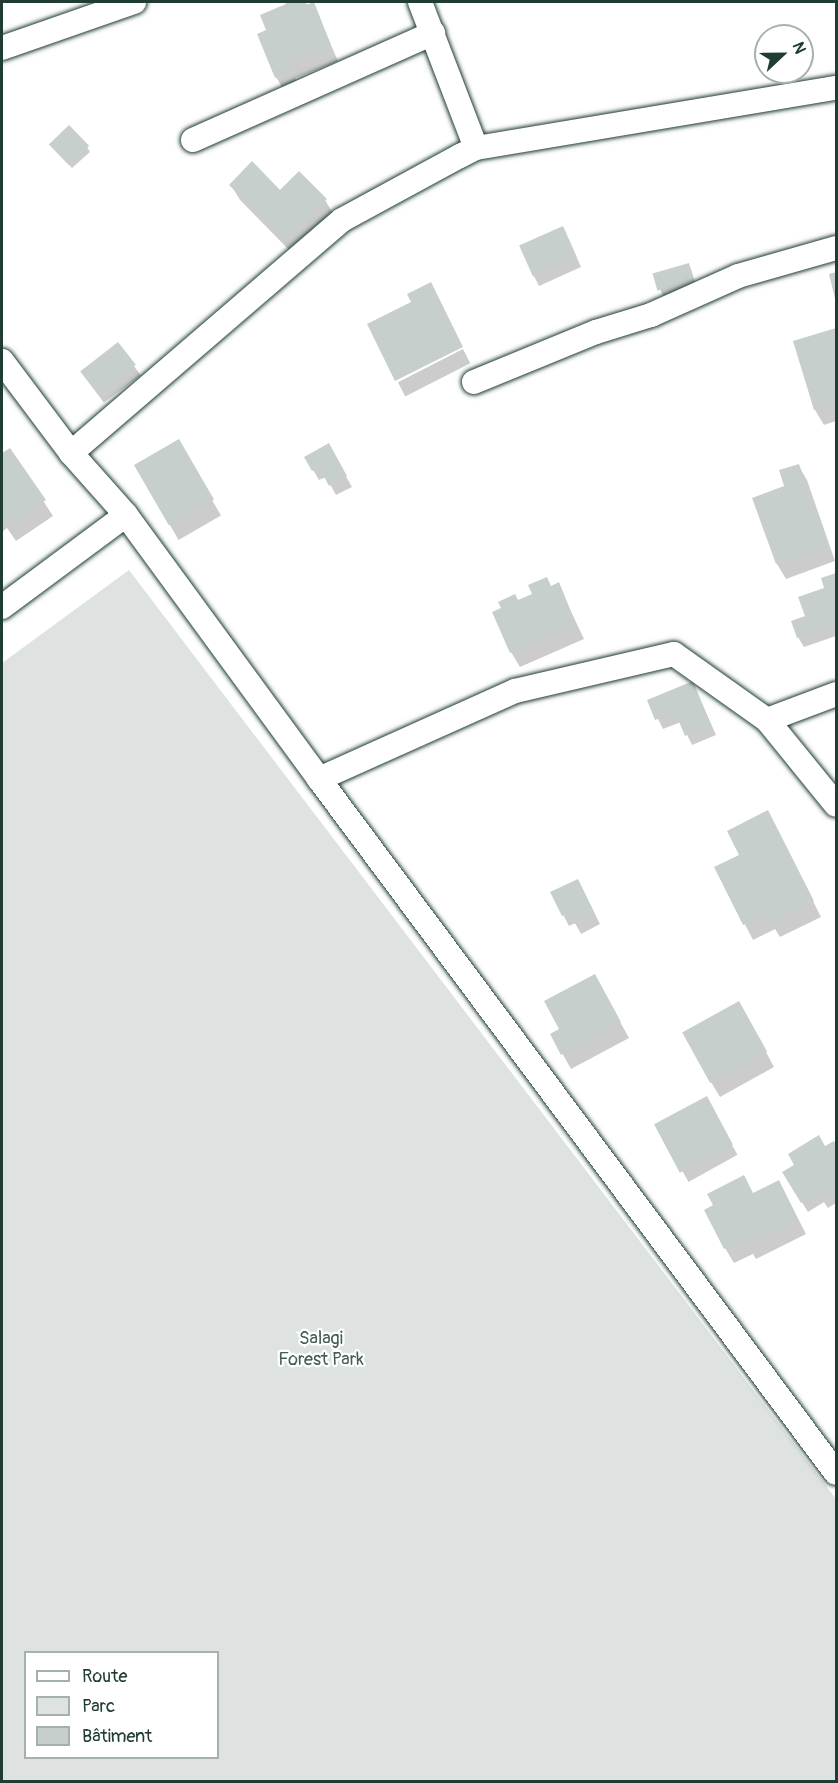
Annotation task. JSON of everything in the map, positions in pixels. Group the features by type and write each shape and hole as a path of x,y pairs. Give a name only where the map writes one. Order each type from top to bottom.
{"street":[{"path":"2,48 134,2"},
{"path":"420,2 476,148"},
{"path":"193,140 433,33"},
{"path":"70,453 342,220 476,148 837,88"},
{"path":"474,382 596,332 651,315 738,276 837,248"},
{"path":"2,361 70,453 126,515 319,779 837,1473"},
{"path":"2,607 126,515"},
{"path":"319,779 514,691 674,654 767,720 837,805"},
{"path":"767,720 837,694"}],"green space":[{"name":"Salagi Forest Park","path":"129,570 836,1499 836,1781 2,1781 2,663"}],"building":[{"path":"285,2 305,2 306,5 314,2 331,45 288,63 291,71 275,78 257,34 266,30 260,15 286,4"},
{"path":"69,125 89,146 69,165 49,144"},
{"path":"252,161 280,190 299,171 327,199 285,241 229,185"},
{"path":"563,226 577,257 533,277 519,246"},
{"path":"689,263 694,280 657,291 652,273"},
{"path":"836,272 836,303 829,274"},
{"path":"431,282 463,347 395,381 367,324 411,302 407,294"},
{"path":"836,328 836,403 814,410 793,341"},
{"path":"118,342 136,365 98,394 80,372"},
{"path":"179,439 214,500 169,526 134,465"},
{"path":"329,443 347,476 329,486 319,467 312,471 304,457"},
{"path":"10,448 46,500 6,527 2,520 2,453"},
{"path":"799,464 828,545 776,564 752,498 784,486 779,470"},
{"path":"836,573 836,624 797,638 791,621 805,616 798,597 824,588 821,578"},
{"path":"547,577 551,586 559,582 576,624 510,653 492,612 501,608 498,602 515,594 518,600 532,594 528,585"},
{"path":"693,681 711,725 685,736 675,712 655,720 647,700"},
{"path":"768,810 814,901 770,923 765,914 743,925 714,867 739,855 727,831"},
{"path":"578,879 595,914 574,924 569,913 562,916 550,892"},
{"path":"595,974 621,1022 561,1055 550,1034 559,1029 544,1001"},
{"path":"739,1001 767,1052 710,1083 682,1033"},
{"path":"707,1096 733,1145 680,1173 654,1124"},
{"path":"819,1135 825,1146 834,1141 836,1145 836,1189 821,1199 817,1193 801,1203 782,1172 794,1165 788,1154"},
{"path":"744,1175 753,1193 779,1180 798,1219 746,1245 743,1239 724,1249 704,1210 713,1205 707,1194"}]}
